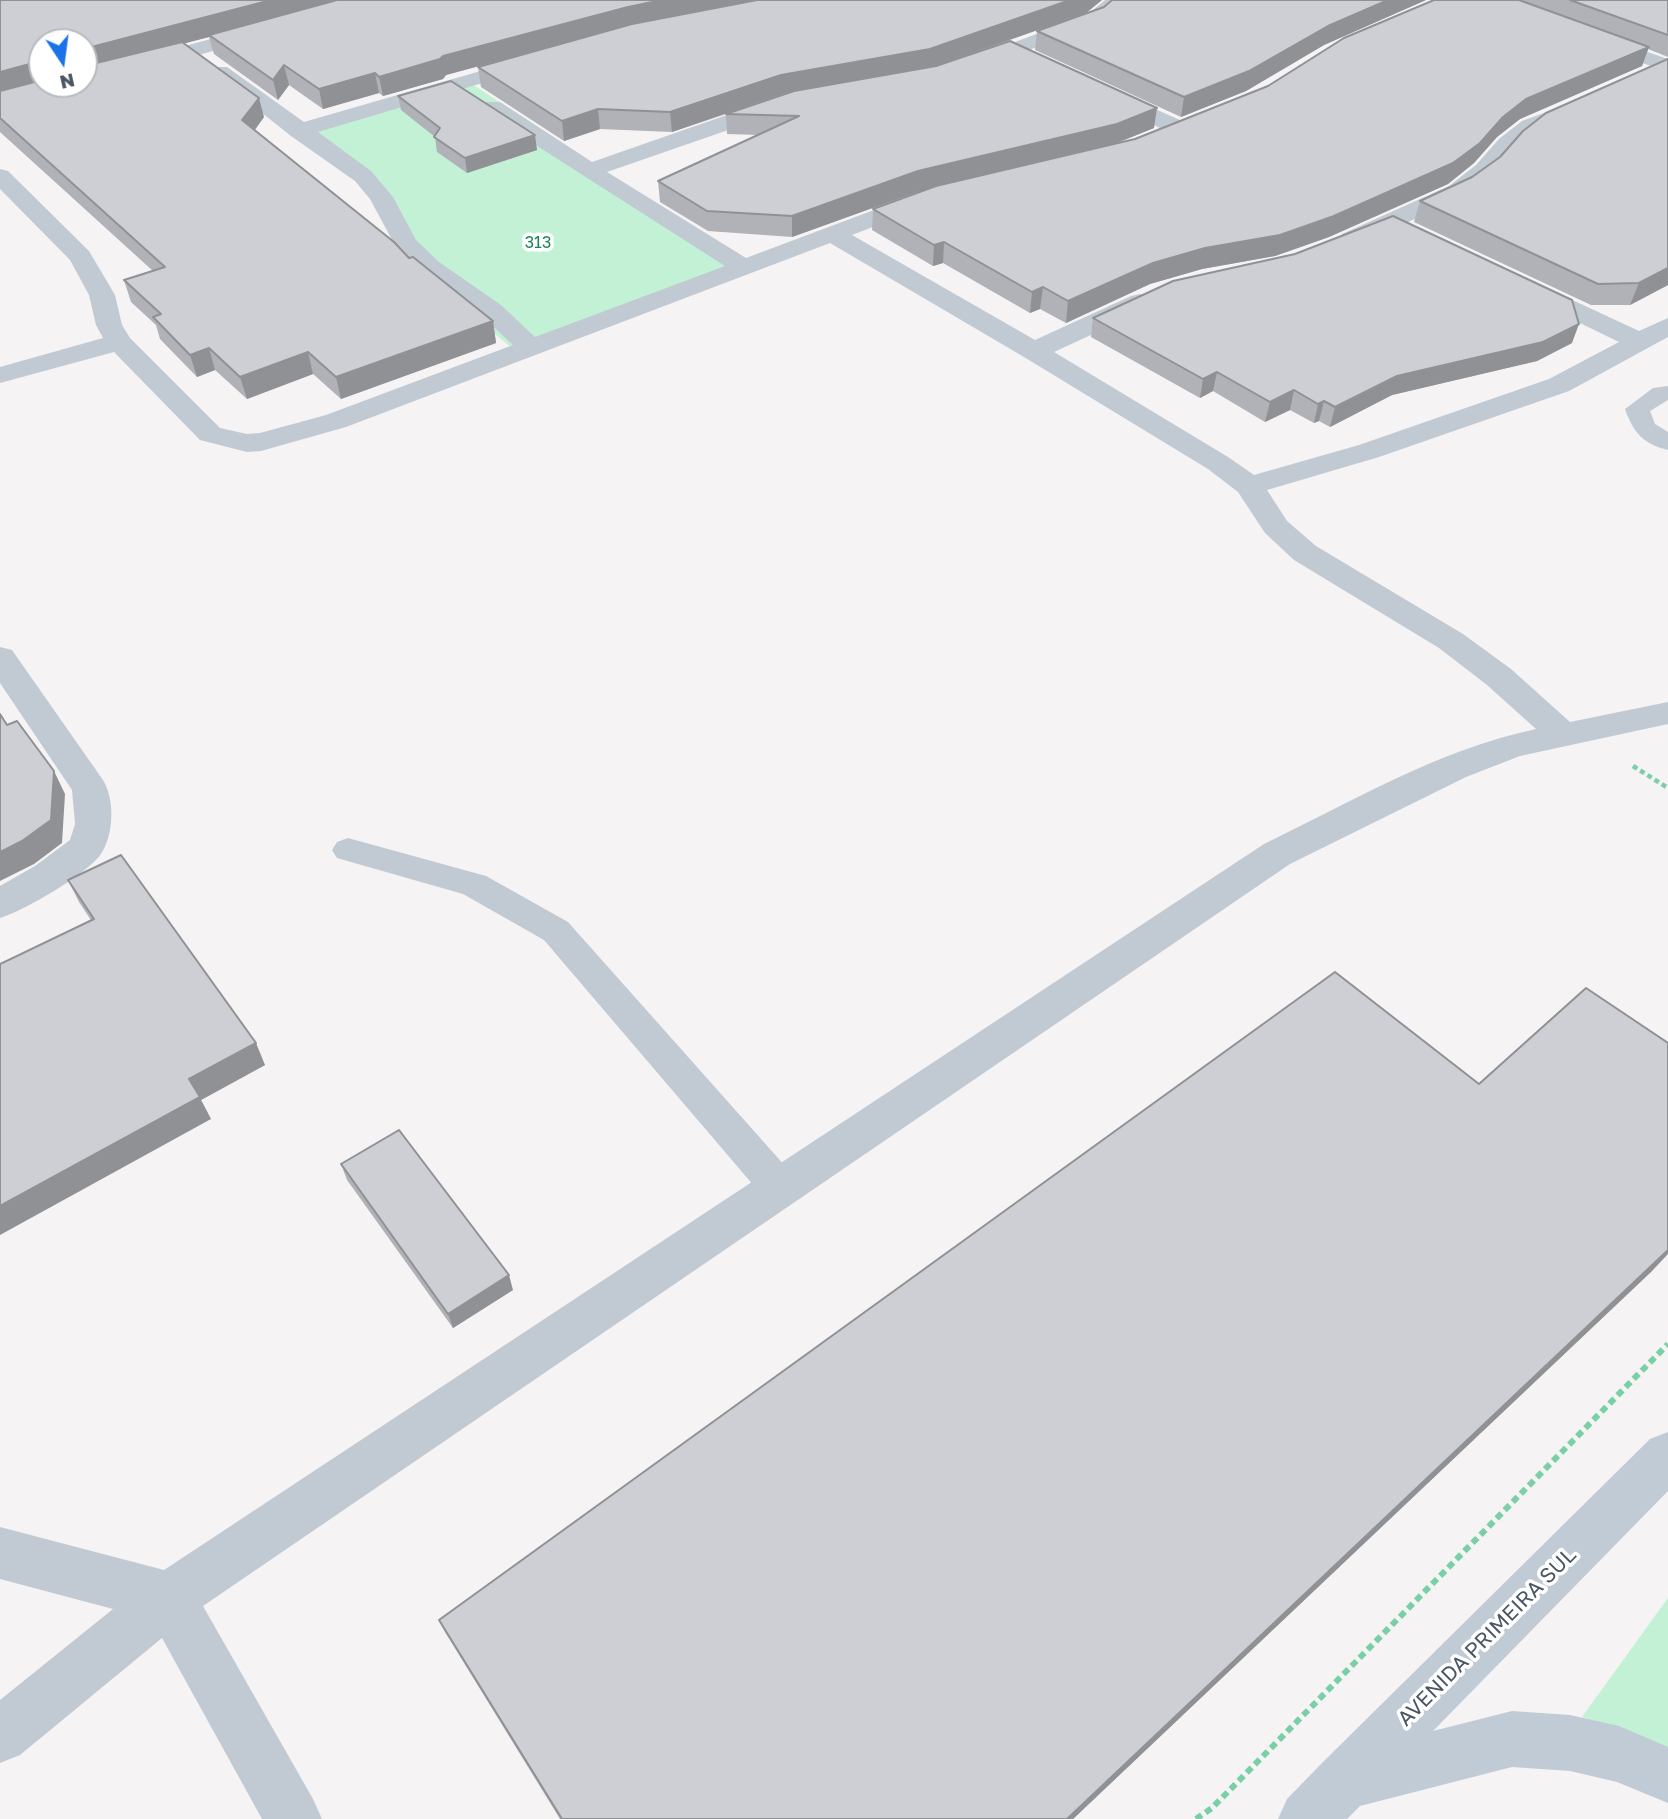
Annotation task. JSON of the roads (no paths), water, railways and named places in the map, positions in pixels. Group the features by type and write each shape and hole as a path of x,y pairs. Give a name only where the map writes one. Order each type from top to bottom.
{"main road":[{"name":"AVENIDA PRIMEIRA SUL","path":"1325,1801 1668,1456"},
{"path":"1325,1801 1512,1739 1583,1746 1619,1754 1668,1775"}],"street":[{"path":"960,68 1094,19 1117,0"},
{"path":"98,76 284,25"},
{"path":"1578,34 1667,66"},
{"path":"191,50 363,176 381,197 406,244 430,267 492,311 532,348"},
{"path":"1011,50 1036,61"},
{"path":"299,131 550,57"},
{"path":"1642,77 1667,66"},
{"path":"456,83 589,171 744,267"},
{"path":"1096,89 1181,129"},
{"path":"1328,248 1457,191 1484,170 1507,144 1530,126 1591,100"},
{"path":"589,171 790,102"},
{"path":"1158,138 1206,118"},
{"path":"0,176 80,256 102,295 109,325 119,342 210,434 247,443 279,439 336,421 938,196"},
{"path":"1389,222 1414,234"},
{"path":"832,234 1034,351 1218,463 1249,486 1276,527 1305,553 1451,640 1499,677 1562,734"},
{"path":"1502,275 1639,341"},
{"path":"1034,351 1160,292"},
{"path":"1249,486 1336,461 1559,385 1668,326"},
{"path":"0,374 119,342"},
{"path":"0,658 90,789 93,824 86,847 48,876 0,904"},
{"path":"0,1735 169,1598 1277,855 1453,768 1513,746 1668,713"},
{"path":"0,1553 169,1598 293,1819"}],"lane":[{"path":"1668,393 1661,393 1637,409 1644,428 1668,443"},
{"path":"348,850 474,885 556,932 780,1188"}],"park label":[{"name":"313","path":"538,243"}]}
